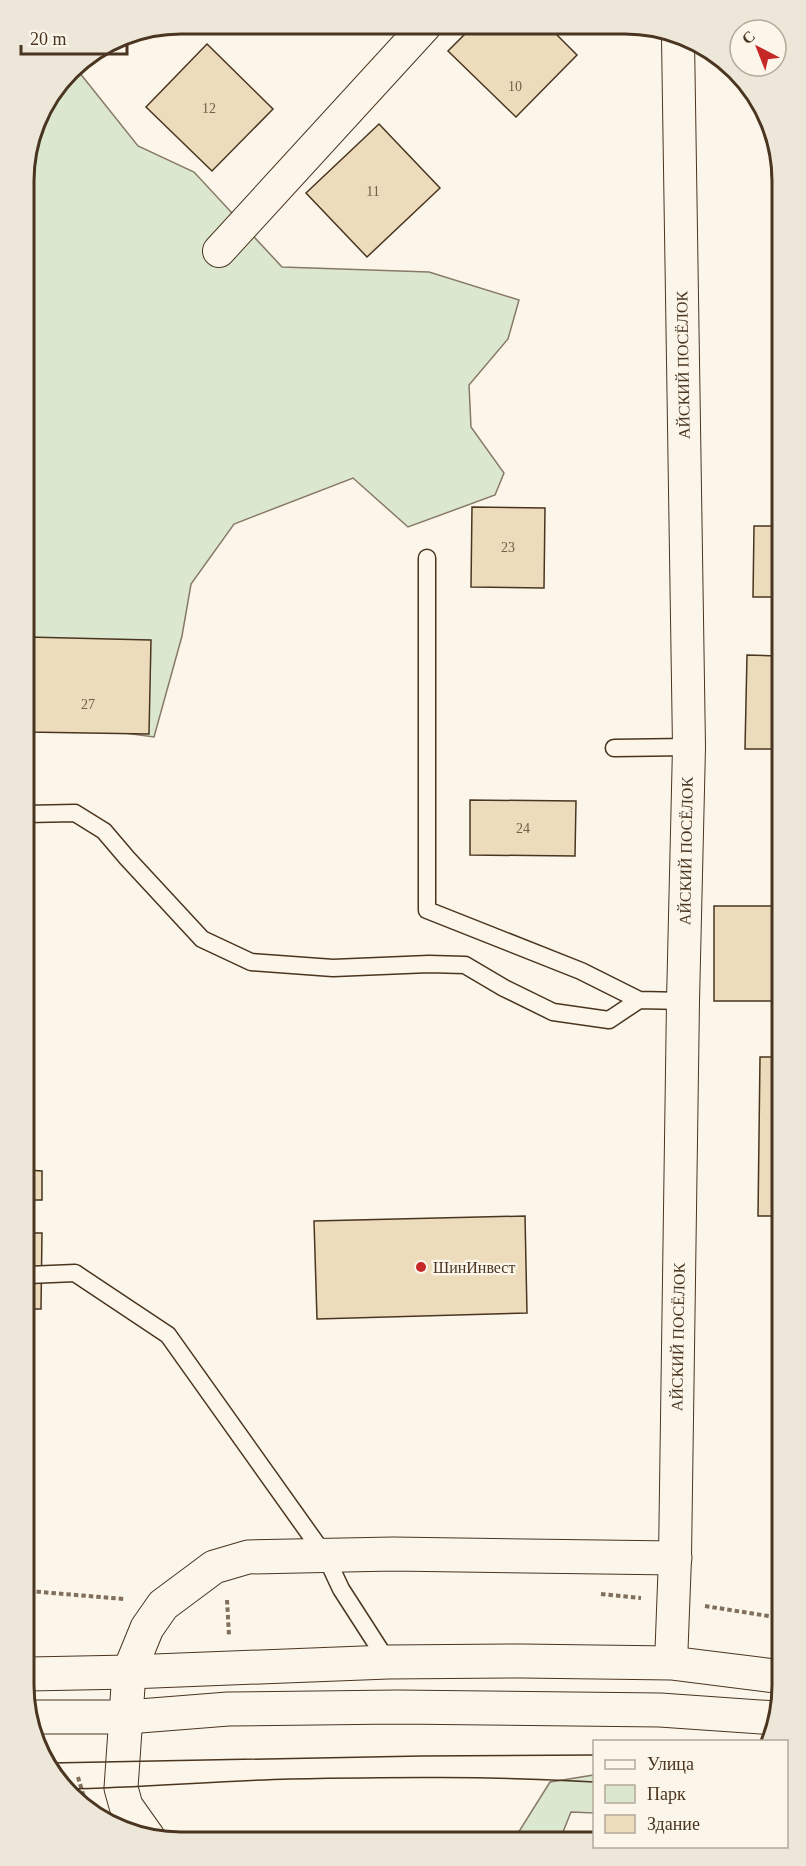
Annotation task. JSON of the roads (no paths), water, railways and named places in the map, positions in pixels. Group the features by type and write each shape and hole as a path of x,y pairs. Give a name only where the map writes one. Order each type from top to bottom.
{"main road":[{"path":"140,1825 126,1806 121,1788 129,1672 157,1616 214,1567 248,1557 393,1554 675,1558"},
{"path":"34,1674 388,1662 671,1663 771,1676"},
{"path":"39,1717 127,1717 228,1709 397,1707 660,1710 768,1717"}],"street":[{"path":"219,251 418,34"},
{"name":"АЙСКИЙ ПОСЁЛОК","path":"671,1663 675,1558 688,747 678,45"}],"lane":[{"path":"428,558 427,910 580,971 639,1000 683,1001"},
{"path":"614,748 688,747"},
{"path":"35,814 75,813 104,831 202,939 251,962 333,968 429,964 465,965 504,988 553,1012 609,1020 639,1000"},
{"path":"34,1275 75,1273 168,1335 326,1557 341,1589 388,1662"}],"tram line":[{"path":"57,1763 593,1755"},
{"path":"79,1789 262,1780 366,1778 480,1778 593,1782"}],"place":[{"name":"ШинИнвест","path":"421,1267"}]}
